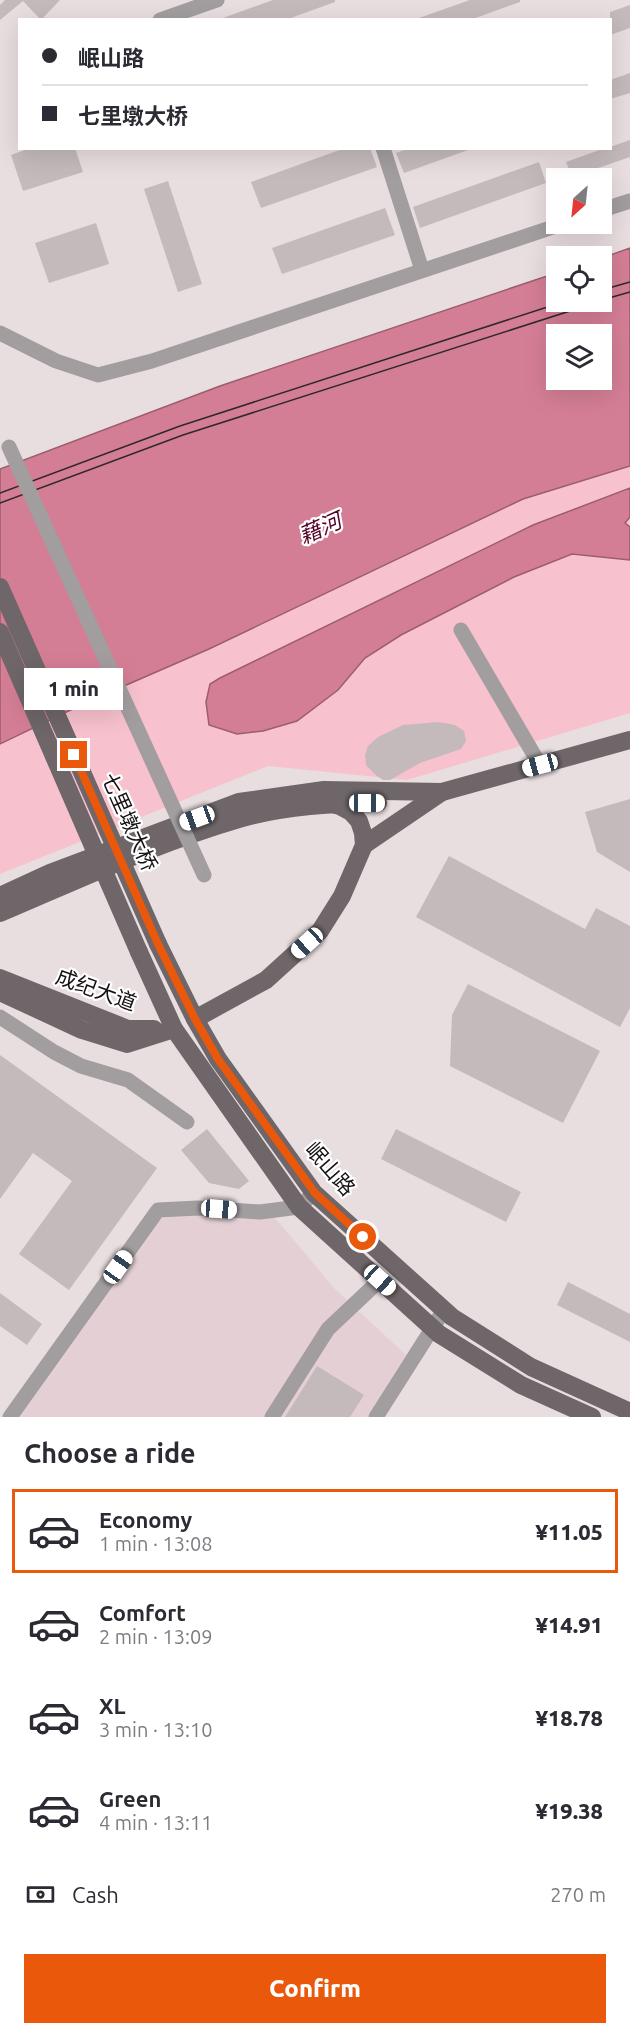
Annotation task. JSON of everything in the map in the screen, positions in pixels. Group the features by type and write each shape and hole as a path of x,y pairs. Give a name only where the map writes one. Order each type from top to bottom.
{"main road":[{"name":"七里墩大桥","path":"0,587 158,944"},
{"name":"七里墩大桥","path":"0,632 139,952"},
{"path":"0,896 50,873 239,802 324,790 442,792 630,740"},
{"path":"195,1019 266,980 320,931 342,896 364,845 442,792"},
{"path":"0,913 152,849 243,818 328,803 426,802"},
{"path":"328,803 351,812 361,827 364,845"},
{"name":"岷山路","path":"158,944 195,1019 218,1059 315,1193 444,1310 531,1367 630,1412"},
{"name":"岷山路","path":"139,952 174,1029 299,1207 439,1334 521,1385 592,1417"},
{"name":"成纪大道","path":"0,978 128,1029 174,1029"},
{"name":"成纪大道","path":"0,992 82,1030 128,1044 174,1029"}],"street":[{"path":"166,18 217,0"},
{"path":"384,150 422,270"},
{"path":"612,207 630,201"},
{"path":"0,333 56,361 98,375 152,361 546,229"},
{"path":"9,447 204,875"},
{"path":"461,630 540,765"},
{"path":"0,1017 54,1052 81,1066 128,1080 188,1122"},
{"path":"10,1417 158,1210 198,1208 260,1212 299,1207 315,1193"},
{"path":"273,1417 328,1329 380,1280"},
{"path":"376,1417 444,1310"}],"shaded area":[{"path":"630,466 630,713 407,780 268,766 0,874 0,744 85,703 209,649 523,499"},
{"path":"154,1211 274,1217 335,1289 406,1355 367,1417 12,1417"}],"water":[{"name":"藉河","path":"630,248 630,466 523,499 209,649 85,703 0,744 0,469 220,386 546,276 546,312 612,312 612,254"},
{"path":"630,488 630,517 625,523 630,527 630,560 572,554 514,577 401,635 365,658 338,690 297,721 263,731 237,734 209,725 206,702 210,684 220,678 533,525"}],"building":[{"path":"5,0 60,0 43,18 39,18 23,1 0,20 0,5"},
{"path":"273,0 335,0 335,2 291,18 223,18"},
{"path":"470,0 520,0 520,2 476,18 419,18"},
{"path":"630,5 630,28 612,34 610,12"},
{"path":"630,73 630,93 612,98 612,79"},
{"path":"630,140 630,157 598,168 568,168 566,162 599,150 612,150 612,146"},
{"path":"25,150 76,150 83,172 23,191 11,155"},
{"path":"339,150 371,150 377,167 261,208 251,182"},
{"path":"404,150 468,150 404,173 396,153"},
{"path":"539,162 546,183 420,228 413,207"},
{"path":"168,181 202,284 178,292 144,189"},
{"path":"385,208 395,235 282,274 272,248"},
{"path":"96,223 109,264 49,283 35,243"},
{"path":"438,722 455,725 464,731 466,741 461,749 420,763 390,780 383,780 366,765 365,755 368,746 378,737 403,725"},
{"path":"630,799 630,872 597,852 585,812"},
{"path":"449,856 585,929 596,908 630,926 630,1008 620,1027 416,917"},
{"path":"468,984 600,1051 563,1123 450,1066 452,1015"},
{"path":"0,1055 157,1168 69,1290 19,1254 72,1181 33,1153 0,1199"},
{"path":"207,1129 249,1181 239,1189 209,1183 181,1150"},
{"path":"396,1129 521,1192 506,1222 381,1159"},
{"path":"568,1282 630,1314 630,1342 557,1305"},
{"path":"0,1293 42,1324 27,1345 0,1326"},
{"path":"317,1366 364,1395 350,1417 285,1417"}],"tram line":[{"path":"612,287 630,282"},
{"path":"612,297 630,292"},
{"path":"0,493 180,426 546,308"},
{"path":"0,503 183,435 567,312"}],"route":[{"path":"74,755 158,944 195,1019 218,1059 315,1193 363,1237"}]}
